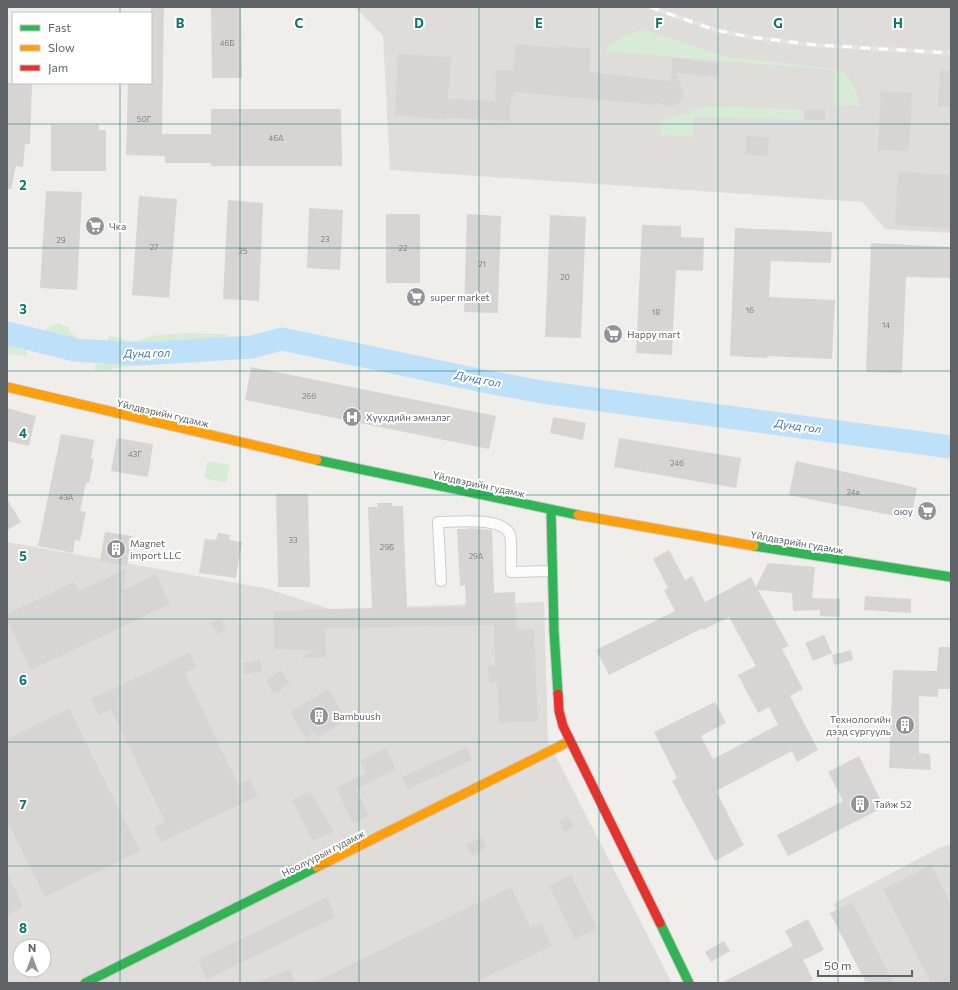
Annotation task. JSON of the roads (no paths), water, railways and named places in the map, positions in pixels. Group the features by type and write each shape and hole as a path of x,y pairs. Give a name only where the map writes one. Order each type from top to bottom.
{"main road":[{"name":"Yйлдвэрийн гудамж","path":"7,386 274,452 551,510 814,556 951,577"},
{"path":"551,510 552,572 559,711 563,726 689,983"},
{"name":"Ноолуурын гудамж","path":"85,983 570,741"}],"street":[{"path":"441,581 438,522 489,522 504,526 510,535 511,572 552,572"}],"waterway":[{"name":"Дунд гол","path":"7,333 75,350 141,354 252,347 282,339 542,392 951,447"}],"railway":[{"path":"650,7 715,30 750,37 816,45 951,53"}],"place":[{"name":"Чка","path":"95,226"},
{"name":"super market","path":"416,297"},
{"name":"Happy mart","path":"613,334"},
{"name":"Хүүхдийн эмнэлэг","path":"352,417"},
{"name":"оюу","path":"927,511"},
{"name":"Magnet import LLC","path":"116,549"},
{"name":"Bambuush","path":"319,716"},
{"name":"Технологийн дээд сургууль","path":"905,725"},
{"name":"Тайж 52","path":"860,804"}]}
